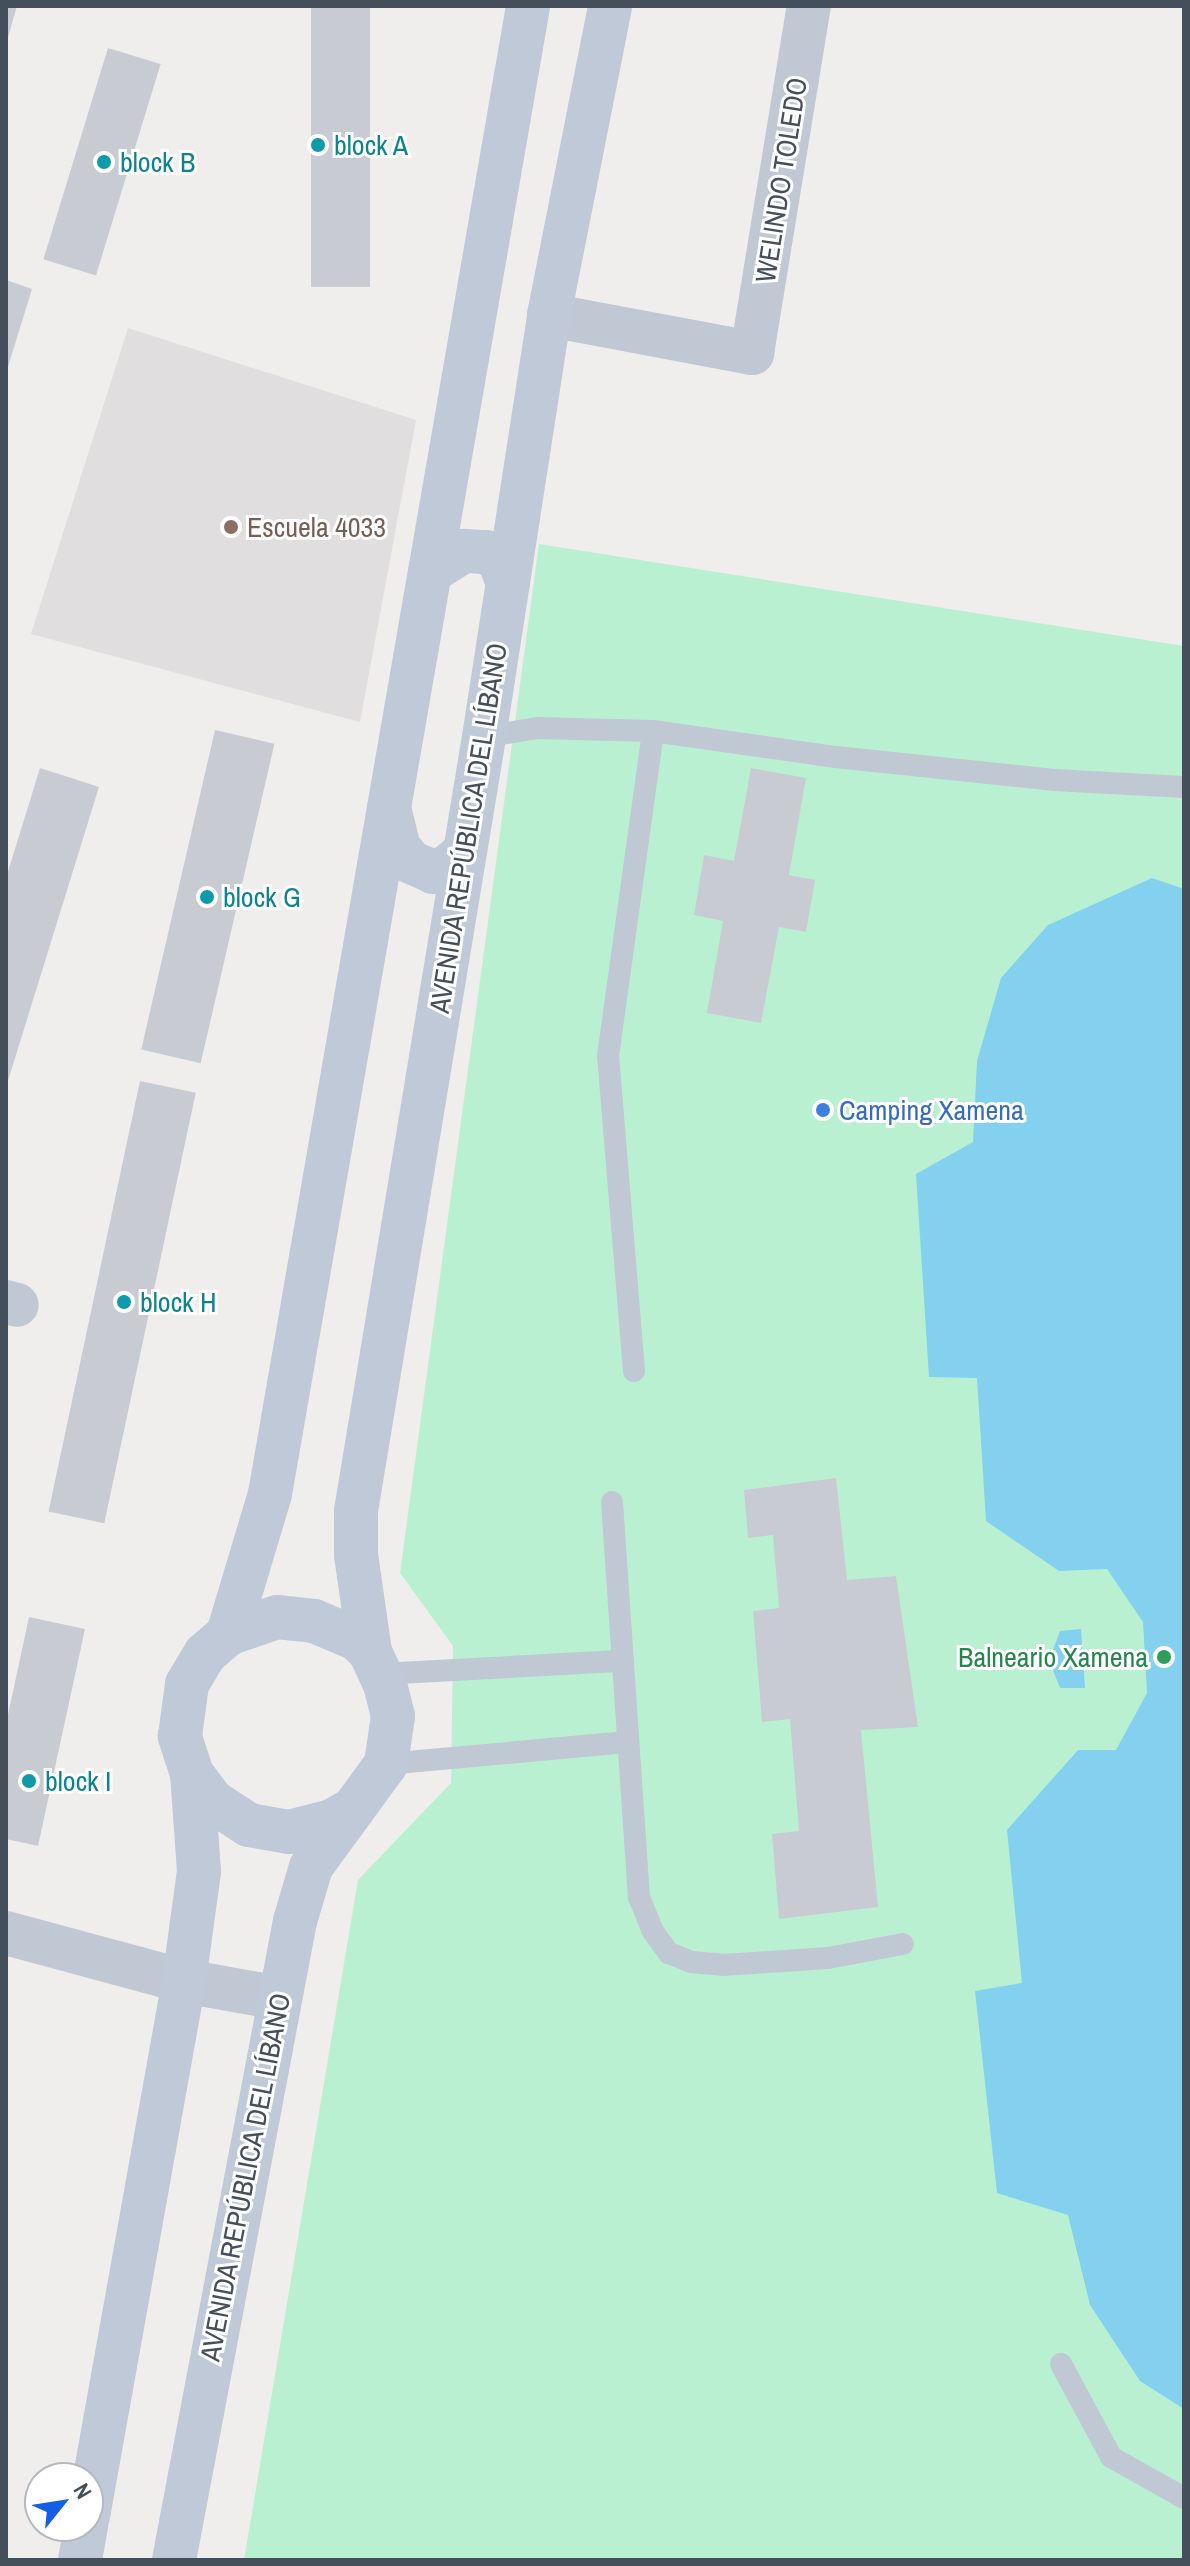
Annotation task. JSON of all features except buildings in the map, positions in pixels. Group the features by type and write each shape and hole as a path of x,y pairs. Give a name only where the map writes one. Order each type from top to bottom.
{"street":[{"path":"228,1634 270,1494 528,6"},
{"name":"AVENIDA REPÚBLICA DEL LÍBANO","path":"375,1663 356,1555 356,1511 484,737 549,315 610,6"},
{"name":"WELINDO TOLEDO","path":"549,315 752,353 809,6"},
{"path":"430,572 464,551 486,552 499,560 508,583"},
{"path":"389,808 399,848 411,862 433,872 447,867 465,852"},
{"path":"98,2462 184,1981 199,1871 192,1774 180,1736 187,1684 205,1654 228,1634 277,1617 314,1621 357,1639 375,1663 393,1716 386,1764 353,1809 332,1821 289,1832 249,1825 212,1801 192,1774"},
{"name":"AVENIDA REPÚBLICA DEL LÍBANO","path":"174,2560 295,1921 311,1867 353,1809"},
{"path":"6,1933 184,1981 279,1998"}],"lane":[{"path":"484,737 537,728 653,731 836,757 1008,775 1184,787"},
{"path":"634,1371 608,1056 653,731"},
{"path":"612,1502 639,1897 652,1930 669,1953 691,1962 723,1965 828,1958 903,1944"},
{"path":"375,1663 623,1661"},
{"path":"386,1764 627,1742"},
{"path":"1061,2364 1111,2457 1184,2498"}],"shaded area":[{"name":"Escuela 4033","path":"128,328 416,420 360,722 31,634"}],"green space":[{"name":"Camping Xamena","path":"539,544 1184,646 1184,2560 244,2560 358,1880 451,1783 453,1646 400,1573"}],"water":[{"name":"Balneario Xamena","path":"1152,878 1184,889 1184,2409 1140,2381 1090,2305 1068,2215 997,2193 975,1991 1022,1983 1007,1830 1078,1750 1116,1750 1147,1693 1143,1622 1107,1569 1059,1571 986,1521 977,1378 929,1377 916,1174 973,1142 977,1061 1001,978 1048,925"},
{"path":"1081,1629 1085,1688 1060,1688 1049,1660 1060,1631"}],"place":[{"name":"block A","path":"318,145"},
{"name":"block B","path":"104,162"},
{"name":"Escuela 4033","path":"231,527"},
{"name":"block G","path":"207,897"},
{"name":"Camping Xamena","path":"823,1110"},
{"name":"block H","path":"124,1302"},
{"name":"Balneario Xamena","path":"1164,1657"},
{"name":"block I","path":"29,1781"}]}
